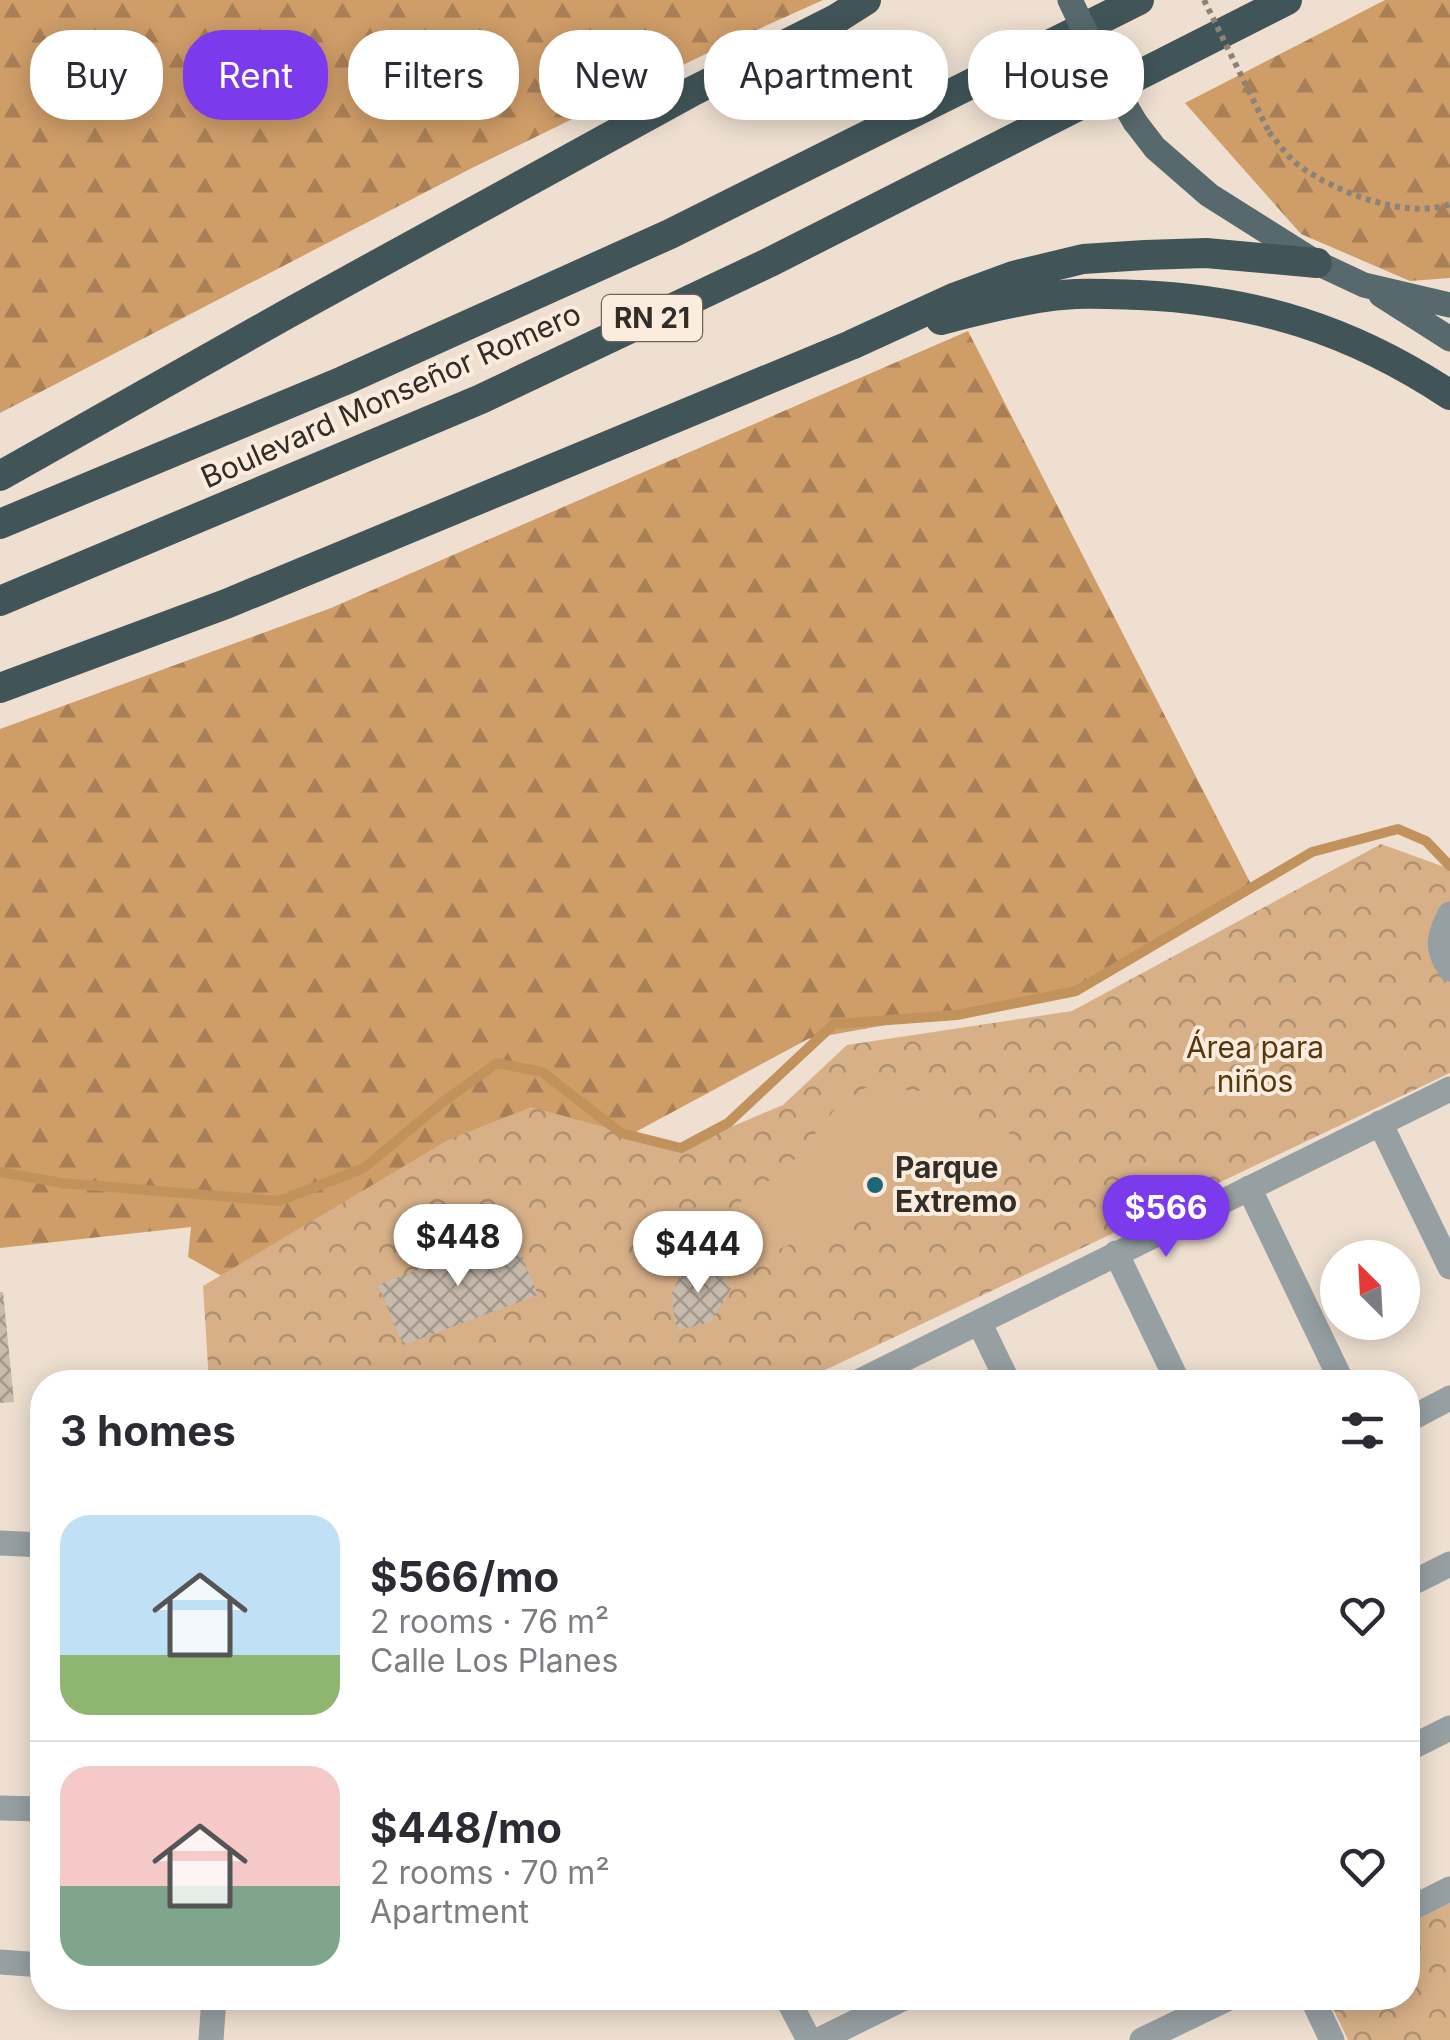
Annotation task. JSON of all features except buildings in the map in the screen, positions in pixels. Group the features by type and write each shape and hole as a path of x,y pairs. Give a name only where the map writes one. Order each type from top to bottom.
{"highway":[{"path":"0,476 338,286 866,0"},
{"name":"Boulevard Monseñor Romero","path":"0,524 344,381 670,234 1140,0"},
{"name":"Boulevard Monseñor Romero","path":"0,601 481,399 768,263 1288,0"},
{"path":"0,688 226,604 851,344 956,296 1012,276 1084,259 1206,253 1317,263"},
{"path":"851,344 1046,297 1100,294 1185,298 1300,319 1414,370 1450,395"}],"main road":[{"path":"1070,0 1095,53 1135,122 1155,148 1209,195 1317,263 1364,284 1450,340"},
{"path":"1364,284 1450,305"}],"street":[{"path":"1450,914 1439,936 1439,950 1450,969"},
{"path":"882,1370 1450,1088"},
{"path":"1380,1123 1450,1268"},
{"path":"1249,1188 1336,1370"},
{"path":"1116,1254 1172,1370"},
{"path":"979,1322 1002,1370"},
{"path":"1420,1414 1450,1398"},
{"path":"0,1544 30,1544"},
{"path":"1420,1580 1450,1564"},
{"path":"1420,1742 1450,1728"},
{"path":"0,1808 30,1809"},
{"path":"1420,1904 1450,1889"},
{"path":"0,1962 30,1964"},
{"path":"211,2040 213,2010"},
{"path":"794,2010 808,2040"},
{"path":"819,2040 880,2010"},
{"path":"1142,2040 1204,2010"},
{"path":"1318,2010 1332,2040"}],"path":[{"path":"1204,0 1269,132 1297,165 1339,191 1398,206 1439,208 1450,204"}],"green space":[{"path":"0,0 823,0 757,30 704,30 704,55 684,64 684,30 539,30 539,120 570,120 0,413"},
{"path":"1385,0 1450,0 1450,278 1410,281 1301,234 1185,103"},
{"path":"968,331 1254,890 1069,992 808,1039 565,1170 257,1296 188,1257 191,1227 0,1248 0,729 331,608"},
{"name":"Parque Extremo","path":"1381,844 1450,869 1450,1073 825,1370 208,1370 203,1286 448,1140 531,1107 681,1148 783,1105 847,1045 1072,1011"},
{"name":"Parque Extremo","path":"865,1088 938,1092 969,1127 1007,1127 1019,1158 977,1195 945,1211 904,1219 866,1209 769,1254 750,1228 740,1198 785,1171 836,1108"},
{"path":"1450,1903 1450,2040 1348,2040 1334,2010 1420,2010 1420,1918"}],"waterway":[{"path":"0,1172 62,1183 279,1201 364,1168 444,1101 497,1063 542,1072 621,1133 681,1148 728,1123 834,1024 957,1015 1076,991 1312,852 1398,829 1426,841 1450,866"}],"place":[{"name":"Parque Extremo","path":"875,1185"}],"park label":[{"name":"Área para niños","path":"1255,1065"}]}
